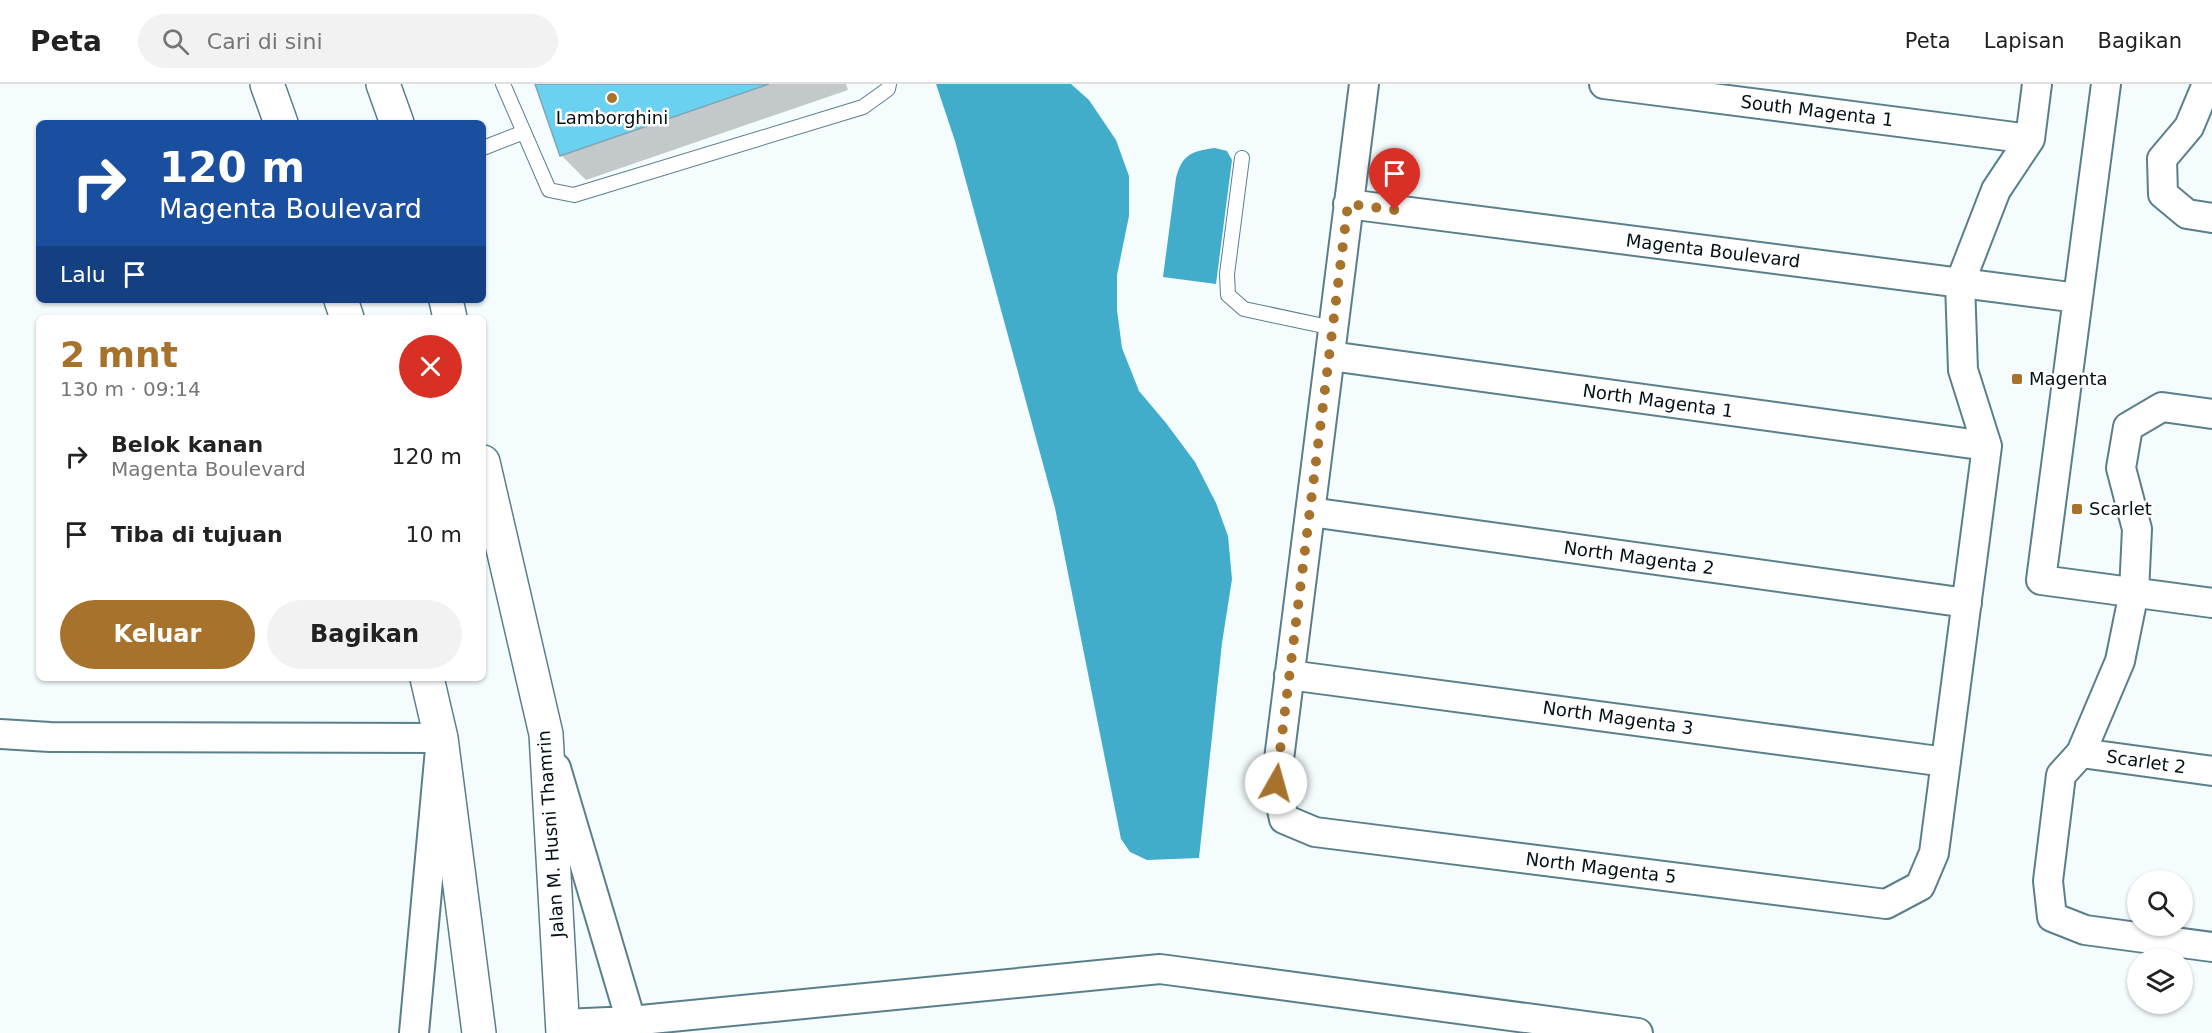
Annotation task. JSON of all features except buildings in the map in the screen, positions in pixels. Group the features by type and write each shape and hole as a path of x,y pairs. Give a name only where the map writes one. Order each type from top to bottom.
{"main road":[{"path":"267,84 280,120"},
{"path":"383,84 397,120"},
{"name":"Jalan M. Husni Thamrin","path":"486,475 546,734 563,1029"},
{"path":"428,681 441,738 479,1033"}],"street":[{"path":"1289,675 1364,84"},
{"name":"South Magenta 1","path":"1604,84 2030,139"},
{"path":"1946,762 1987,447 1963,370 1960,283 1996,190 2030,139 2037,84"},
{"path":"2106,84 2041,580 2212,603"},
{"path":"2200,216 2163,194 2162,159 2188,127 2207,84"},
{"name":"Magenta Boulevard","path":"1348,204 2078,298"},
{"name":"North Magenta 1","path":"1330,356 1987,447"},
{"path":"2212,414 2162,407 2128,428 2121,468 2137,529 2134,592 2120,661 2081,753 2061,775 2048,881 2052,917 2085,930 2212,947"},
{"name":"North Magenta 2","path":"1310,512 1967,603"},
{"name":"North Magenta 3","path":"1289,675 1946,762"},
{"name":"North Magenta 5","path":"1289,675 1276,783 1284,819 1315,832 1886,904 1920,886 1934,853 1946,762"},
{"path":"0,734 62,737 441,738 414,1033"},
{"path":"546,734 631,1027"},
{"name":"Scarlet 2","path":"2081,753 2212,771"},
{"path":"563,1029 631,1027 1160,969 1638,1033"}],"lane":[{"path":"503,84 549,190 574,195 862,107 888,89 889,84"},
{"path":"486,147 524,132"},
{"path":"1242,158 1227,274 1228,295 1244,309 1333,328"}],"water":[{"path":"936,84 1071,84 1089,100 1116,140 1129,176 1129,216 1117,275 1117,310 1122,348 1139,391 1195,462 1216,503 1228,536 1232,579 1222,643 1199,858 1147,860 1130,852 1121,839 1055,508 955,141"},
{"path":"1215,148 1227,151 1232,160 1216,284 1163,277 1178,170 1185,159 1194,153"}],"place":[{"name":"Lamborghini","path":"612,98"},
{"name":"Magenta","path":"2017,379"},
{"name":"Scarlet","path":"2077,509"}],"route":[{"path":"1276,783 1348,204 1395,210"}]}
